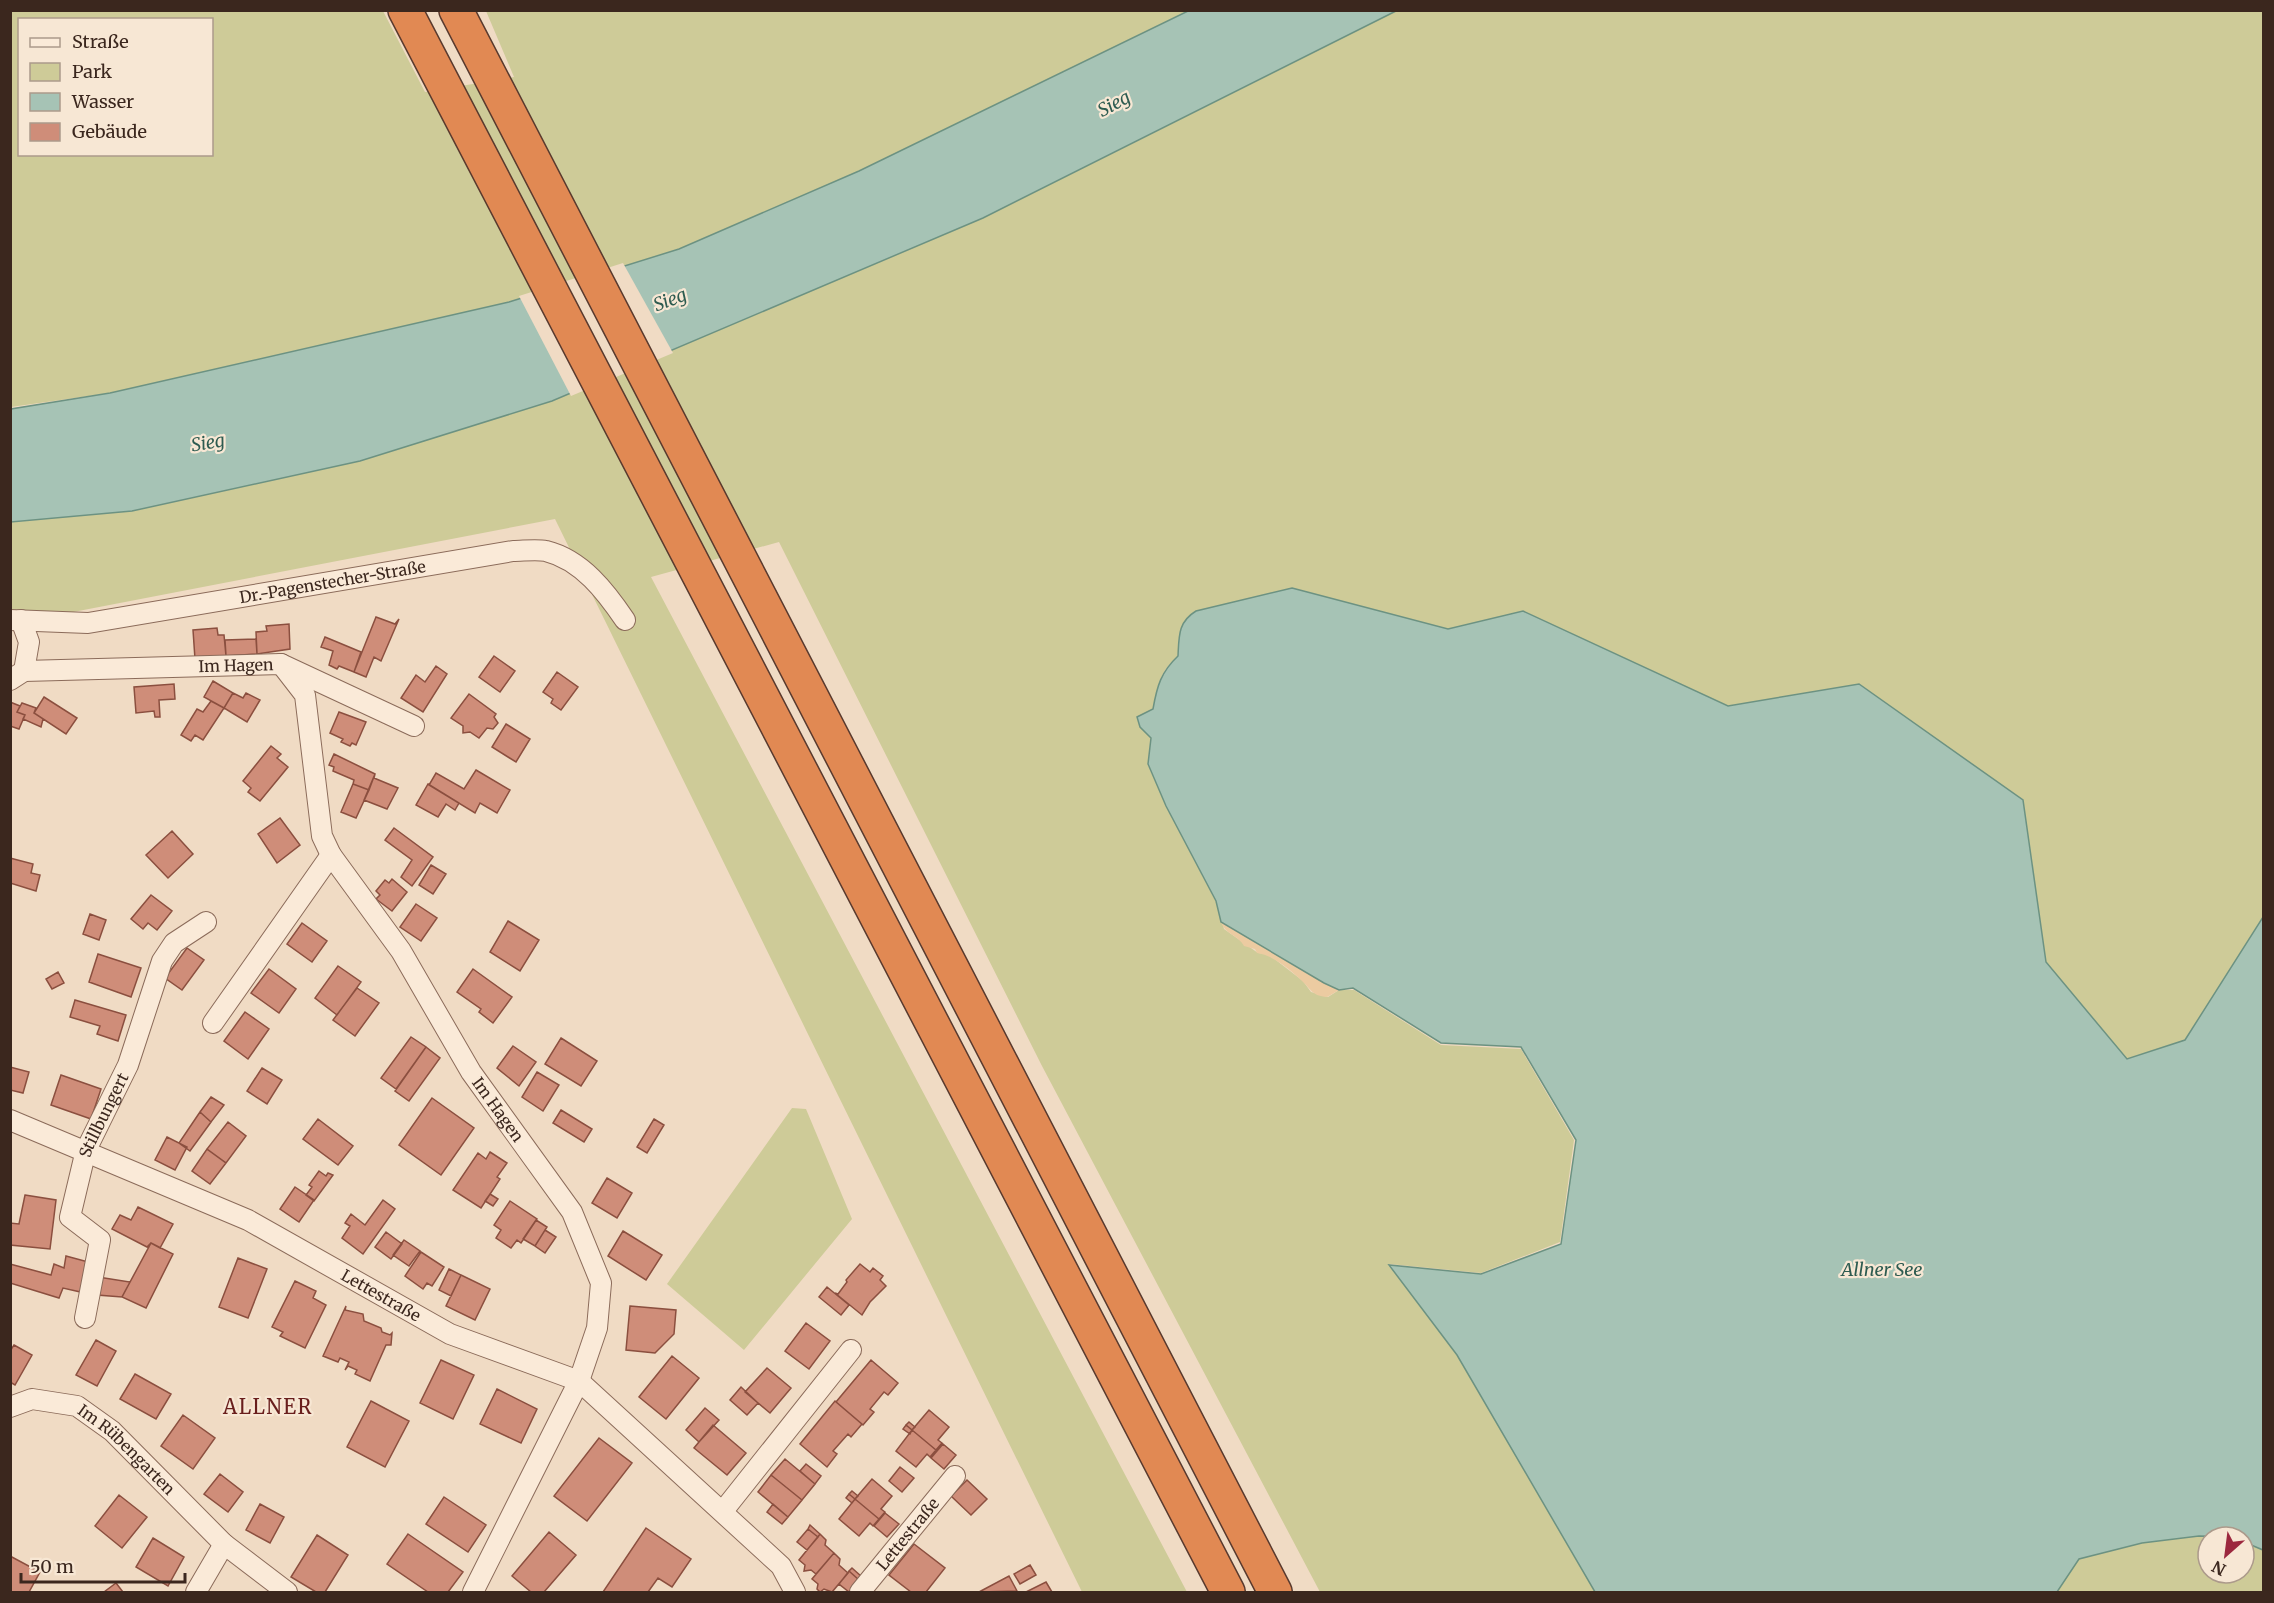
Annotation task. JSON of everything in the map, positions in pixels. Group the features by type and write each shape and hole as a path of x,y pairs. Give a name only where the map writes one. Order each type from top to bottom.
{"highway":[{"path":"405,10 436,74 1228,1593"},
{"path":"456,10 1275,1593"}],"street":[{"name":"Dr.-Pagenstecher-Straße","path":"16,620 88,623 513,551 546,551 578,567 603,588 625,620"},
{"path":"16,620 29,642 17,675"},
{"path":"281,664 414,726"},
{"name":"Im Hagen","path":"17,675 281,664 305,696 322,836 331,855 401,951 471,1072 572,1212 601,1283 597,1328 579,1381"},
{"path":"213,1023 331,855"},
{"name":"Stillbungert","path":"85,1318 100,1240 70,1217 86,1150 128,1065 162,961 174,943 206,922"},
{"name":"Lettestraße","path":"10,1120 248,1220 450,1334 579,1381 781,1566 795,1593"},
{"path":"723,1511 851,1350"},
{"path":"473,1593 579,1381"},
{"name":"Im Rübengarten","path":"10,1407 32,1399 77,1406 112,1431 224,1544 287,1593"},
{"name":"Lettestraße","path":"860,1593 955,1476"},
{"path":"196,1593 224,1544"}],"green space":[{"path":"10,11 383,11 425,92 514,77 486,11 1188,11 859,171 679,249 509,302 110,393 11,407"},
{"path":"1396,11 2263,11 2263,917 2185,1040 2127,1059 2046,962 2023,800 1859,684 1728,706 1523,611 1448,629 1292,588 1179,637 1178,656 1163,673 1153,710 1140,727 1151,737 1148,765 1166,806 1216,902 1224,929 1258,953 1268,954 1303,981 1311,992 1328,997 1339,990 1354,990 1441,1045 1521,1049 1574,1140 1560,1242 1481,1273 1389,1264 1457,1355 1595,1592 1320,1592 1042,1066 779,542 651,577 1187,1592 1082,1592 555,519 11,624 11,522 132,511 360,461 552,401 983,218"},
{"path":"792,1108 806,1109 852,1219 744,1350 667,1284"},
{"path":"2196,1536 2196,1585 2256,1585 2256,1547 2263,1550 2263,1592 2057,1592 2079,1559 2142,1543"}],"sand":[{"path":"1221,922 1339,990 1327,997 1315,994 1280,963 1257,953 1255,949 1244,946 1225,929"}],"water":[{"name":"Sieg","path":"1188,11 1396,11 983,218 552,401 360,461 132,511 11,522 11,409 110,393 509,302 679,249 859,171"},
{"name":"Allner See","path":"1292,588 1448,629 1523,611 1728,706 1859,684 2023,800 2046,962 2127,1059 2185,1040 2263,917 2263,1550 2256,1547 2256,1525 2196,1525 2196,1536 2142,1543 2079,1559 2057,1592 1595,1592 1457,1355 1389,1265 1481,1274 1561,1244 1576,1140 1521,1047 1441,1043 1353,988 1339,990 1324,983 1221,922 1216,901 1166,806 1148,764 1151,738 1140,727 1137,717 1153,709 1161,680 1167,668 1178,656 1179,636 1183,625 1196,611"}],"pier":[{"path":"623,263 673,353 571,396 519,296"}],"building":[{"path":"376,617 395,624 399,619 381,661 374,657 366,677 354,672"},
{"path":"289,624 290,649 257,654 256,632 267,631 266,626"},
{"path":"217,628 218,635 224,635 226,656 195,659 193,630"},
{"path":"325,637 361,652 354,672 329,665 333,651 321,647"},
{"path":"256,639 257,654 226,656 225,640"},
{"path":"494,656 515,671 500,692 479,677"},
{"path":"436,666 447,674 423,712 401,698 416,675 425,682"},
{"path":"557,672 578,687 561,710 551,703 553,699 543,692"},
{"path":"213,681 233,693 224,708 204,697"},
{"path":"174,684 175,699 159,700 160,717 155,717 154,711 136,713 134,687"},
{"path":"233,693 243,698 246,693 260,700 247,722 224,708"},
{"path":"469,694 496,714 494,717 498,723 493,729 487,728 479,738 470,732 463,733 463,726 451,718"},
{"path":"44,697 77,718 66,734 34,713"},
{"path":"211,701 224,708 203,740 195,735 191,741 181,735 197,709 203,712"},
{"path":"10,702 20,706 17,712 25,715 19,729 10,726"},
{"path":"22,703 36,708 34,713 43,719 41,727 23,719 25,715 17,712"},
{"path":"339,712 366,722 356,745 352,743 350,746 341,742 343,739 330,733"},
{"path":"506,724 530,739 516,762 492,747"},
{"path":"271,746 281,754 277,758 288,767 260,801 248,792 251,788 243,781"},
{"path":"334,754 375,774 369,790 353,784 354,780 333,771 334,767 329,765"},
{"path":"476,770 510,790 497,813 480,803 475,813 429,785 436,773 464,789"},
{"path":"375,774 374,778 398,788 387,809 364,800"},
{"path":"353,784 369,790 356,818 341,812"},
{"path":"428,784 459,803 455,810 446,804 438,817 416,805"},
{"path":"280,818 300,845 277,863 258,834"},
{"path":"394,828 433,857 412,886 401,877 412,860 385,840"},
{"path":"172,831 193,854 168,878 146,855"},
{"path":"10,858 33,864 31,873 40,875 36,891 10,883"},
{"path":"431,865 446,874 433,894 419,885"},
{"path":"392,879 407,892 392,911 376,899 380,895 376,891 385,880 389,883"},
{"path":"151,895 172,911 157,930 148,923 143,929 131,919"},
{"path":"416,904 437,918 421,941 400,927"},
{"path":"90,914 106,920 99,940 83,934"},
{"path":"508,921 539,940 520,971 490,952"},
{"path":"302,923 327,941 312,962 287,944"},
{"path":"187,948 204,960 182,990 165,978"},
{"path":"98,954 141,968 131,997 89,982"},
{"path":"338,966 361,982 337,1015 315,998"},
{"path":"269,969 296,989 279,1013 251,993"},
{"path":"473,969 512,997 493,1023 479,1012 481,1009 457,992"},
{"path":"58,972 64,983 52,989 46,979"},
{"path":"357,988 379,1003 355,1036 333,1020"},
{"path":"75,1000 126,1015 118,1041 97,1034 100,1026 70,1017"},
{"path":"245,1012 269,1029 248,1059 224,1041"},
{"path":"411,1037 426,1047 396,1089 381,1078"},
{"path":"561,1038 597,1061 581,1086 545,1064"},
{"path":"513,1046 536,1062 519,1086 497,1068"},
{"path":"426,1047 440,1058 409,1101 395,1091"},
{"path":"10,1067 29,1072 23,1093 10,1090"},
{"path":"262,1068 282,1080 267,1104 247,1091"},
{"path":"537,1072 559,1085 543,1111 522,1097"},
{"path":"61,1075 101,1089 91,1119 51,1105"},
{"path":"211,1097 224,1105 211,1122 200,1112"},
{"path":"432,1098 474,1128 441,1175 399,1145"},
{"path":"561,1110 592,1129 584,1142 553,1123"},
{"path":"200,1112 211,1122 190,1151 179,1143"},
{"path":"318,1119 353,1146 338,1165 303,1139"},
{"path":"654,1119 664,1125 647,1153 637,1147"},
{"path":"228,1122 246,1136 226,1163 207,1149"},
{"path":"167,1137 187,1147 175,1170 155,1160"},
{"path":"207,1149 226,1163 210,1184 192,1171"},
{"path":"490,1152 507,1163 497,1177 500,1179 481,1208 453,1190 478,1153 486,1159"},
{"path":"319,1171 326,1176 328,1173 333,1175 314,1201 306,1195 312,1187 309,1185"},
{"path":"607,1178 632,1193 617,1218 592,1203"},
{"path":"295,1187 314,1200 299,1222 280,1209"},
{"path":"490,1194 498,1199 493,1206 485,1201"},
{"path":"25,1195 56,1200 50,1249 10,1245 10,1223 19,1224"},
{"path":"383,1200 395,1209 363,1254 342,1238 350,1226 345,1223 351,1214 365,1225"},
{"path":"510,1201 537,1219 521,1243 517,1240 511,1248 496,1238 501,1230 494,1225"},
{"path":"138,1207 173,1224 160,1248 151,1243 147,1247 112,1229 120,1215 131,1220"},
{"path":"536,1220 547,1227 535,1246 523,1239"},
{"path":"545,1230 556,1237 545,1253 535,1246"},
{"path":"623,1231 662,1255 646,1280 608,1256"},
{"path":"386,1232 402,1244 391,1259 375,1247"},
{"path":"404,1240 420,1251 409,1266 393,1255"},
{"path":"151,1243 173,1254 146,1308 122,1297"},
{"path":"421,1252 444,1267 432,1286 427,1283 423,1289 405,1276"},
{"path":"66,1256 92,1263 85,1293 63,1288 59,1298 10,1283 10,1264 51,1275 54,1264 64,1268"},
{"path":"238,1258 267,1269 248,1318 219,1307"},
{"path":"860,1264 870,1272 873,1268 883,1276 880,1280 886,1286 870,1302 862,1315 835,1293 838,1294 847,1282 846,1280"},
{"path":"449,1269 461,1275 451,1296 439,1290"},
{"path":"461,1275 490,1289 475,1320 446,1306"},
{"path":"98,1277 130,1282 122,1297 97,1295"},
{"path":"295,1281 316,1291 313,1298 326,1305 305,1348 280,1336 283,1332 272,1327"},
{"path":"827,1287 849,1305 841,1315 819,1297"},
{"path":"346,1306 345,1310 363,1314 364,1321 381,1328 382,1332 390,1335 392,1333 391,1345 386,1345 370,1381 355,1374 357,1370 348,1366 345,1370 349,1362 340,1358 338,1362 323,1356"},
{"path":"630,1306 676,1310 674,1334 655,1353 626,1350"},
{"path":"806,1323 830,1341 809,1369 785,1351"},
{"path":"96,1340 116,1351 97,1386 76,1375"},
{"path":"14,1345 32,1355 15,1385 10,1382 10,1351"},
{"path":"672,1356 699,1378 666,1419 639,1397"},
{"path":"441,1360 474,1375 453,1419 420,1403"},
{"path":"871,1360 898,1383 888,1395 884,1392 870,1409 874,1412 863,1425 836,1402"},
{"path":"767,1368 791,1388 770,1413 745,1392"},
{"path":"135,1374 171,1394 156,1419 120,1399"},
{"path":"741,1387 758,1403 747,1415 730,1400"},
{"path":"497,1389 537,1409 521,1443 480,1424"},
{"path":"371,1401 409,1421 385,1467 347,1447"},
{"path":"835,1401 862,1424 851,1437 848,1434 833,1451 837,1454 827,1467 800,1444"},
{"path":"705,1408 719,1420 699,1442 686,1430"},
{"path":"929,1410 949,1427 938,1440 942,1443 936,1450 912,1430"},
{"path":"183,1415 215,1438 193,1469 161,1446"},
{"path":"909,1422 915,1427 912,1430 906,1425"},
{"path":"713,1425 746,1453 727,1475 694,1448"},
{"path":"906,1425 912,1430 910,1434 903,1429"},
{"path":"912,1430 936,1450 930,1457 927,1454 916,1467 896,1451"},
{"path":"599,1438 632,1463 587,1521 554,1496"},
{"path":"943,1444 956,1455 944,1469 931,1458"},
{"path":"785,1459 815,1484 802,1500 771,1475"},
{"path":"806,1464 821,1476 815,1484 800,1471"},
{"path":"900,1467 914,1478 902,1492 889,1481"},
{"path":"220,1474 243,1492 228,1512 204,1494"},
{"path":"771,1475 802,1500 788,1517 758,1492"},
{"path":"872,1479 892,1496 881,1509 885,1512 879,1519 855,1499"},
{"path":"967,1480 987,1499 971,1515 951,1496"},
{"path":"852,1491 858,1496 855,1499 849,1494"},
{"path":"849,1494 855,1499 852,1503 846,1498"},
{"path":"119,1495 147,1517 122,1548 95,1526"},
{"path":"444,1497 486,1525 468,1552 426,1524"},
{"path":"855,1499 879,1519 873,1526 870,1523 859,1536 839,1519"},
{"path":"260,1504 284,1517 270,1543 246,1530"},
{"path":"773,1504 788,1517 782,1524 767,1512"},
{"path":"885,1513 899,1524 887,1537 874,1526"},
{"path":"810,1525 820,1534 818,1537 808,1529"},
{"path":"646,1528 691,1559 672,1587 658,1578 648,1592 603,1592"},
{"path":"808,1529 818,1537 807,1550 797,1542"},
{"path":"549,1532 576,1555 544,1592 531,1592 512,1576"},
{"path":"408,1534 463,1572 448,1592 428,1592 387,1564"},
{"path":"820,1534 826,1540 825,1545 834,1553 816,1574 811,1570 804,1571 805,1565 799,1560"},
{"path":"317,1535 348,1555 325,1592 316,1592 291,1577"},
{"path":"153,1538 184,1557 168,1586 136,1567"},
{"path":"914,1544 945,1568 926,1592 911,1592 889,1575"},
{"path":"834,1553 840,1559 839,1565 848,1573 832,1592 824,1589 820,1592 817,1589 818,1584 812,1579"},
{"path":"10,1556 40,1572 29,1592 10,1592"},
{"path":"1030,1565 1036,1575 1020,1584 1014,1574"},
{"path":"852,1568 862,1577 859,1580 849,1571"},
{"path":"849,1571 859,1580 849,1592 839,1584"},
{"path":"1009,1576 1017,1591 979,1592"},
{"path":"1046,1582 1052,1592 1026,1592"},
{"path":"116,1583 123,1592 104,1592"}],"district":[{"name":"ALLNER","path":"268,1407"}]}
